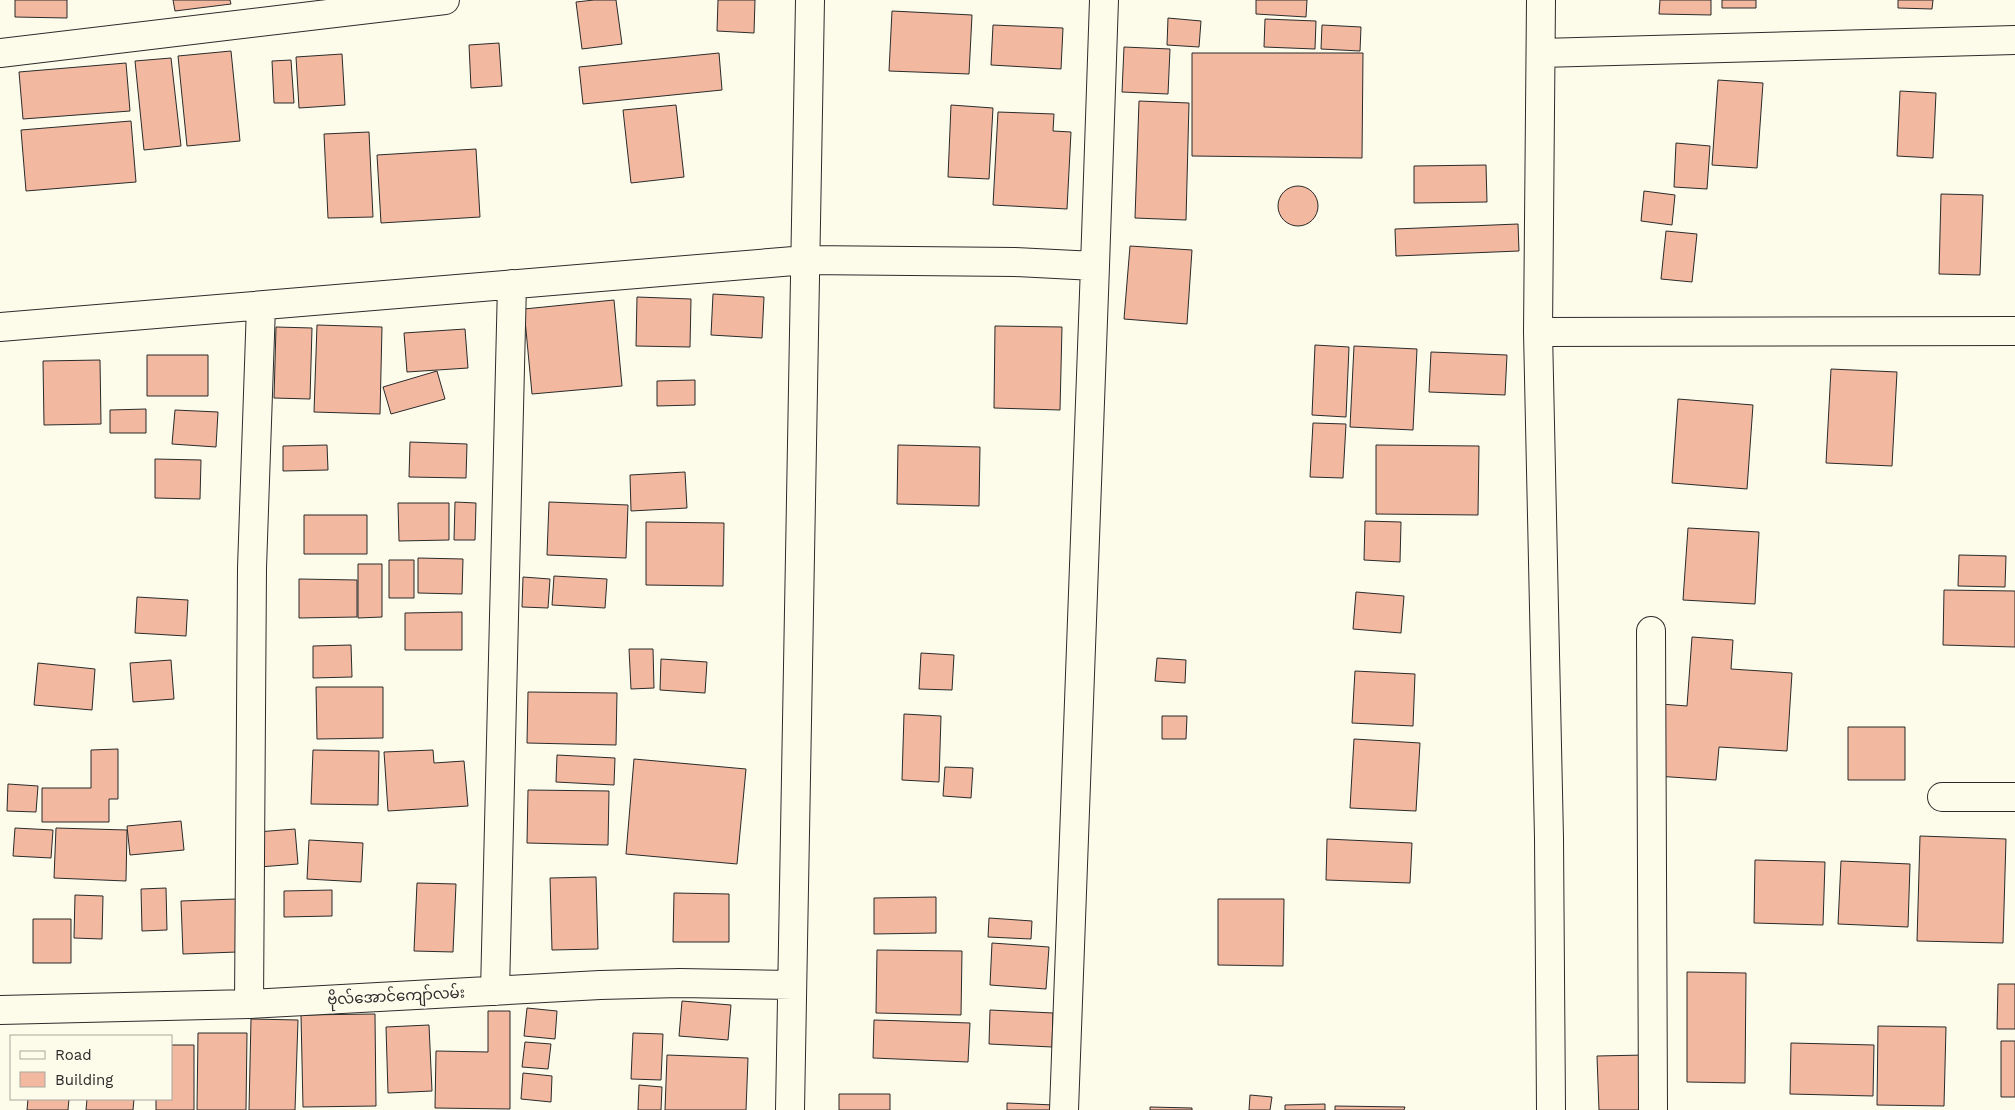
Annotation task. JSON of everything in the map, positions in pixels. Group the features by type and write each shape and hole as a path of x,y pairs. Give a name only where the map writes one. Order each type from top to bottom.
{"street":[{"path":"0,53 268,11 446,0"},
{"path":"790,1110 810,0"},
{"path":"1064,1110 1104,0"},
{"path":"1541,0 1538,332 1549,838 1551,1110"},
{"path":"1541,52 2015,40"},
{"path":"0,327 806,260 1015,262 1095,266"},
{"path":"495,991 512,284"},
{"path":"249,1004 252,568 261,306"},
{"path":"1538,332 2015,331"},
{"path":"1651,631 1653,1110"},
{"path":"1942,797 2015,797"},
{"name":"ဗိုလ်အောင်ကျော်လမ်း","path":"0,1010 249,1004 600,985 680,983 792,985"}],"building":[{"path":"15,0 67,0 67,18 15,17"},
{"path":"173,0 230,0 231,4 175,11"},
{"path":"616,0 622,44 582,49 576,2"},
{"path":"718,0 755,0 754,33 717,31"},
{"path":"1256,0 1307,0 1306,17 1256,14"},
{"path":"1660,0 1711,0 1711,15 1659,14"},
{"path":"1722,0 1756,0 1756,8 1722,8"},
{"path":"1898,0 1933,0 1932,9 1898,8"},
{"path":"892,11 972,15 969,74 889,71"},
{"path":"1168,18 1201,21 1199,47 1167,45"},
{"path":"1265,19 1316,21 1315,49 1264,47"},
{"path":"993,25 1063,28 1061,69 991,65"},
{"path":"1322,25 1361,27 1360,51 1321,49"},
{"path":"499,43 502,86 471,88 469,45"},
{"path":"1124,47 1170,49 1168,94 1122,92"},
{"path":"231,51 240,141 187,146 178,56"},
{"path":"719,53 722,90 583,104 579,67"},
{"path":"1192,53 1363,53 1362,158 1192,156"},
{"path":"342,54 345,105 299,108 296,57"},
{"path":"171,58 181,146 144,150 135,61"},
{"path":"291,60 294,103 274,103 272,61"},
{"path":"126,63 130,111 23,119 19,72"},
{"path":"1718,80 1763,83 1757,168 1712,165"},
{"path":"1900,91 1936,93 1933,158 1897,156"},
{"path":"1139,101 1189,103 1186,220 1135,218"},
{"path":"676,105 684,177 631,183 623,110"},
{"path":"951,105 993,108 989,179 948,177"},
{"path":"998,112 1054,114 1053,131 1071,132 1067,209 993,205"},
{"path":"131,121 136,182 26,191 21,130"},
{"path":"369,132 373,217 328,218 324,134"},
{"path":"1676,143 1710,146 1707,189 1674,187"},
{"path":"476,149 480,217 381,223 377,155"},
{"path":"1486,165 1487,202 1414,203 1414,166"},
{"path":"1302,186 1309,189 1315,195 1318,206 1317,214 1309,223 1302,226 1294,226 1287,223 1279,214 1278,202 1281,195 1290,187"},
{"path":"1644,191 1675,195 1672,225 1641,221"},
{"path":"1941,194 1983,195 1980,275 1939,274"},
{"path":"1518,224 1519,251 1396,256 1395,229"},
{"path":"1666,231 1697,234 1692,282 1661,279"},
{"path":"1130,246 1192,250 1187,324 1124,319"},
{"path":"713,294 764,297 762,338 711,335"},
{"path":"637,297 691,299 690,347 636,346"},
{"path":"614,300 622,386 532,394 524,309"},
{"path":"317,325 382,327 380,414 314,412"},
{"path":"995,326 1062,327 1060,410 994,408"},
{"path":"276,327 312,328 310,399 274,398"},
{"path":"465,329 468,368 407,372 404,333"},
{"path":"1315,345 1349,347 1346,417 1312,415"},
{"path":"1354,346 1417,349 1413,430 1350,427"},
{"path":"1431,352 1507,355 1505,395 1429,392"},
{"path":"147,355 208,355 208,396 147,396"},
{"path":"100,360 101,424 44,425 43,361"},
{"path":"1831,369 1897,372 1892,466 1826,463"},
{"path":"437,371 445,399 391,414 383,387"},
{"path":"695,380 695,405 657,406 657,381"},
{"path":"1678,399 1753,405 1747,489 1672,483"},
{"path":"146,409 146,433 110,433 110,410"},
{"path":"175,410 218,412 216,447 172,444"},
{"path":"1313,423 1346,424 1343,478 1310,477"},
{"path":"410,442 467,444 466,478 409,477"},
{"path":"327,445 328,470 283,471 283,446"},
{"path":"898,445 980,447 979,506 897,504"},
{"path":"1376,445 1479,446 1478,515 1376,514"},
{"path":"155,459 201,460 200,499 155,498"},
{"path":"685,472 687,508 631,511 630,475"},
{"path":"455,502 476,503 475,540 454,540"},
{"path":"549,502 628,505 626,558 547,555"},
{"path":"398,503 449,503 449,540 399,541"},
{"path":"304,515 367,515 367,554 304,554"},
{"path":"1365,521 1401,522 1400,562 1364,560"},
{"path":"646,522 724,523 723,586 646,585"},
{"path":"1688,528 1759,532 1755,604 1683,600"},
{"path":"1959,555 2006,556 2005,587 1958,586"},
{"path":"418,558 463,559 462,594 418,593"},
{"path":"389,560 414,560 414,598 389,598"},
{"path":"358,564 382,564 382,617 358,618"},
{"path":"554,576 607,579 605,608 552,605"},
{"path":"523,577 550,579 548,608 522,607"},
{"path":"299,579 357,580 357,617 299,618"},
{"path":"1944,590 2015,591 2015,647 1943,645"},
{"path":"1356,592 1404,596 1401,633 1353,629"},
{"path":"137,597 188,600 186,636 135,633"},
{"path":"462,612 462,650 405,650 405,613"},
{"path":"1692,637 1733,640 1731,669 1792,673 1787,751 1719,747 1716,780 1656,776 1661,704 1687,706"},
{"path":"351,645 352,677 313,678 313,646"},
{"path":"629,649 653,649 654,688 631,689"},
{"path":"921,653 954,655 952,690 919,689"},
{"path":"1157,658 1186,660 1185,683 1155,681"},
{"path":"661,659 707,662 705,693 660,690"},
{"path":"171,660 174,699 133,702 130,663"},
{"path":"38,663 95,669 92,710 34,705"},
{"path":"1355,671 1415,674 1413,726 1352,723"},
{"path":"316,687 383,687 383,738 317,739"},
{"path":"528,692 617,693 616,745 527,743"},
{"path":"904,714 941,716 939,782 902,780"},
{"path":"1162,716 1187,716 1186,739 1162,739"},
{"path":"1848,727 1905,727 1905,780 1848,780"},
{"path":"1354,739 1420,743 1416,811 1350,808"},
{"path":"118,749 118,799 109,799 109,822 42,822 42,788 91,788 91,750"},
{"path":"313,750 379,751 378,805 311,804"},
{"path":"433,750 434,763 464,761 468,806 388,811 384,752"},
{"path":"557,755 615,758 614,785 556,782"},
{"path":"634,759 746,769 737,864 626,854"},
{"path":"945,767 973,768 971,798 943,796"},
{"path":"8,784 38,786 36,812 7,811"},
{"path":"528,790 609,791 608,845 527,843"},
{"path":"181,821 184,850 130,855 127,826"},
{"path":"15,828 53,830 51,858 13,856"},
{"path":"56,828 127,830 126,881 54,878"},
{"path":"295,829 298,864 259,867 257,832"},
{"path":"1920,836 2006,839 2003,943 1917,941"},
{"path":"1327,839 1412,843 1410,883 1326,880"},
{"path":"309,840 363,843 361,882 307,879"},
{"path":"1755,860 1825,862 1823,925 1754,923"},
{"path":"1841,861 1910,864 1908,927 1838,924"},
{"path":"596,877 598,949 552,950 550,878"},
{"path":"417,883 456,884 453,952 414,951"},
{"path":"166,888 167,930 142,931 141,889"},
{"path":"332,890 332,916 284,917 284,891"},
{"path":"674,893 729,894 729,942 673,942"},
{"path":"75,895 103,896 102,939 74,938"},
{"path":"936,897 936,933 874,934 874,898"},
{"path":"236,899 237,952 183,954 181,901"},
{"path":"1218,899 1284,899 1283,966 1218,965"},
{"path":"989,918 1032,921 1031,939 988,937"},
{"path":"33,919 71,919 71,963 33,963"},
{"path":"992,943 1049,947 1046,989 990,985"},
{"path":"877,950 962,951 961,1015 876,1013"},
{"path":"1687,972 1746,973 1745,1083 1687,1082"},
{"path":"1998,984 2015,984 2015,1029 1997,1029"},
{"path":"682,1001 731,1005 728,1040 679,1036"},
{"path":"527,1008 557,1011 555,1039 524,1036"},
{"path":"990,1010 1053,1013 1052,1047 989,1044"},
{"path":"488,1011 510,1011 510,1109 435,1108 436,1051 488,1052"},
{"path":"375,1014 376,1106 303,1107 301,1015"},
{"path":"251,1019 298,1020 295,1110 249,1110"},
{"path":"874,1020 970,1023 968,1062 873,1058"},
{"path":"429,1025 432,1091 388,1093 386,1027"},
{"path":"1878,1026 1946,1027 1944,1106 1877,1105"},
{"path":"198,1033 247,1033 246,1110 197,1110"},
{"path":"633,1033 663,1034 661,1080 631,1079"},
{"path":"2001,1041 2015,1041 2015,1097 2001,1097"},
{"path":"525,1042 551,1044 548,1069 522,1067"},
{"path":"1791,1043 1874,1045 1873,1096 1790,1094"},
{"path":"172,1045 194,1045 194,1110 156,1110 156,1100 172,1100"},
{"path":"667,1055 748,1058 746,1110 665,1110"},
{"path":"1645,1055 1646,1110 1599,1110 1597,1056"},
{"path":"523,1073 552,1076 551,1102 521,1099"},
{"path":"639,1085 662,1087 661,1110 638,1110"},
{"path":"839,1094 890,1094 890,1110 839,1110"},
{"path":"1250,1095 1272,1097 1270,1110 1249,1110"},
{"path":"28,1100 69,1100 68,1110 27,1110"},
{"path":"87,1100 134,1100 133,1110 86,1110"},
{"path":"1007,1103 1054,1105 1053,1110 1007,1110"},
{"path":"1325,1104 1325,1110 1285,1110 1285,1105"},
{"path":"1335,1106 1405,1107 1404,1110 1335,1110"},
{"path":"1150,1107 1192,1108 1192,1110 1150,1110"}]}
